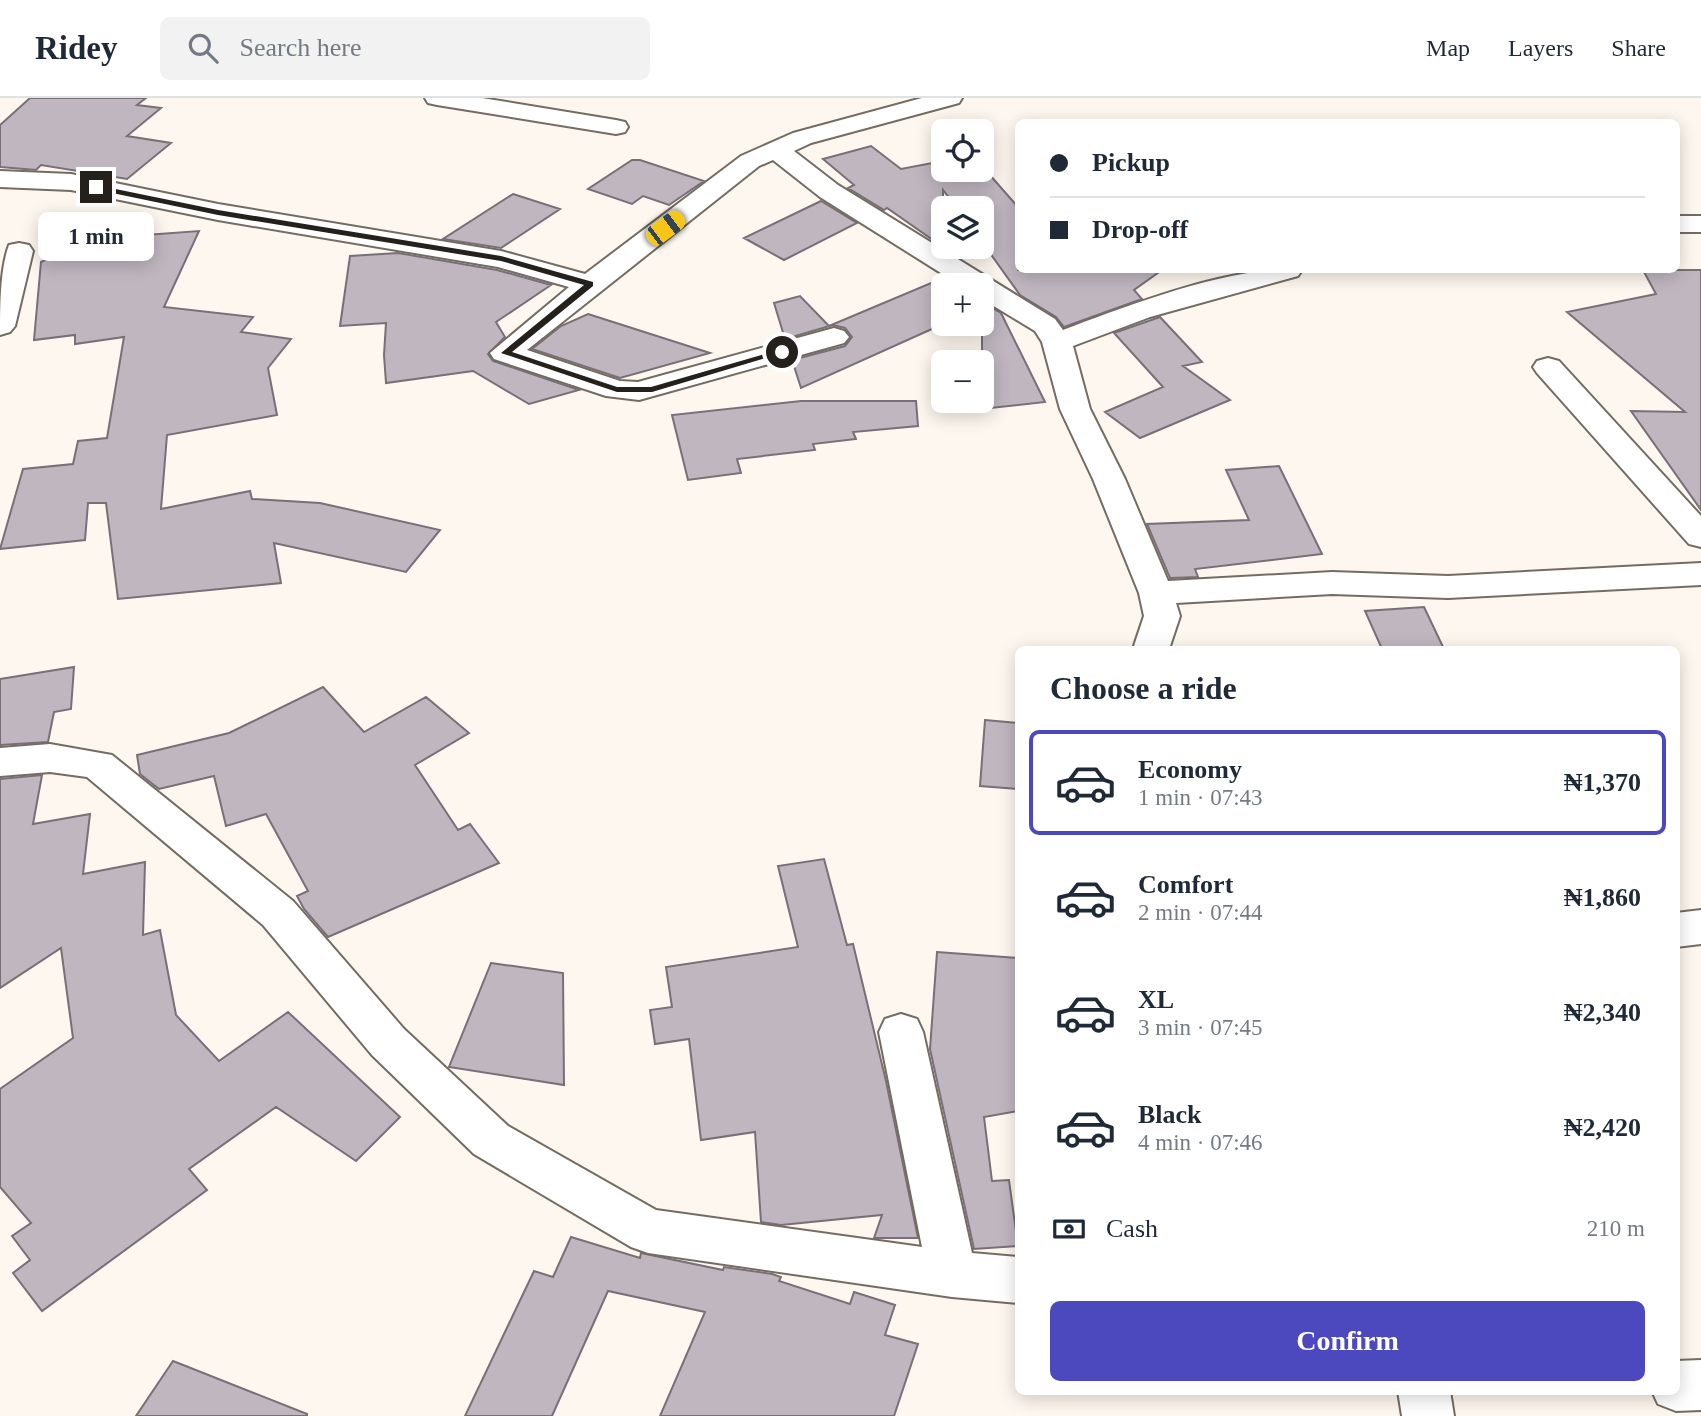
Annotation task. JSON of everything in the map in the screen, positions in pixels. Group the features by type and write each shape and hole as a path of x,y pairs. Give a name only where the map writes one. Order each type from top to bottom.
{"street":[{"path":"437,98 616,128"},
{"path":"834,337 639,391 617,390 505,353 750,161 802,138 950,98"},
{"path":"775,149 829,191 959,273"},
{"path":"0,179 71,183 218,212 501,259 590,284"},
{"path":"1680,224 1701,224"},
{"path":"0,326 19,251"},
{"path":"1057,342 1140,311 1277,273"},
{"path":"994,295 1045,326 1057,342 1074,409 1109,478 1156,593 1162,617 1152,646"},
{"path":"1548,367 1648,481 1701,536"},
{"path":"1156,593 1332,583 1448,587 1701,574"},
{"path":"0,762 50,758 98,765 278,913 388,1042 491,1140 648,1231 952,1274 1015,1280"},
{"path":"1680,930 1701,927"},
{"path":"901,1032 952,1274"},
{"path":"1680,1386 1701,1385"},
{"path":"1425,1395 1428,1416"}],"building":[{"path":"30,98 146,98 137,105 161,108 127,136 171,143 127,179 41,165 36,170 0,167 0,125"},
{"path":"871,146 901,169 931,163 931,182 994,182 994,180 1015,204 1015,273 1158,273 1134,290 1142,299 1064,327 1056,317 1020,295 994,259 994,196 948,196 943,190 943,196 931,196 931,239 887,208 884,210 848,188 854,185 823,159"},
{"path":"632,160 640,160 704,181 669,205 643,196 632,204 588,189"},
{"path":"513,194 560,209 501,248 443,239"},
{"path":"821,201 857,223 784,260 744,238"},
{"path":"199,231 164,307 253,317 241,332 291,339 268,368 277,415 167,435 161,509 250,491 252,499 320,503 440,530 406,572 274,543 281,583 118,599 106,503 88,503 85,540 0,549 23,469 73,464 78,441 107,438 124,337 75,344 75,335 34,340 41,262 90,239"},
{"path":"398,253 497,270 551,285 496,322 505,337 488,354 493,361 579,390 529,404 473,371 386,383 386,323 340,326 350,256"},
{"path":"1701,270 1701,510 1631,411 1685,412 1567,312 1656,294 1645,273"},
{"path":"931,283 931,329 801,388 792,360 845,346 852,337 845,328 833,325 785,339 774,303 800,296 829,326"},
{"path":"994,309 1001,313 1045,402 994,408 994,350 982,350 982,336 994,336"},
{"path":"588,314 710,353 620,378 532,349 561,326"},
{"path":"1160,317 1202,362 1183,366 1230,400 1140,438 1105,412 1163,387 1114,333"},
{"path":"801,401 916,401 918,426 853,432 856,439 813,444 815,450 737,459 741,473 688,480 672,415"},
{"path":"1279,466 1322,554 1195,569 1198,577 1170,578 1147,524 1249,520 1226,470"},
{"path":"1424,607 1443,646 1381,646 1365,611"},
{"path":"74,667 71,709 54,712 48,742 0,745 0,679"},
{"path":"323,687 364,732 426,697 469,733 415,765 458,830 470,824 499,863 328,937 304,909 297,896 308,891 266,814 226,826 214,776 159,789 140,774 137,755 229,733"},
{"path":"985,720 1015,723 1015,789 980,786"},
{"path":"42,775 33,824 90,814 83,874 145,862 143,935 160,930 176,1015 219,1061 288,1012 400,1117 356,1161 276,1107 189,1169 207,1190 42,1311 13,1273 30,1260 12,1236 31,1223 0,1187 0,1089 73,1038 61,948 0,988 0,779"},
{"path":"824,859 847,945 853,944 886,1081 918,1238 874,1238 882,1215 781,1225 761,1222 755,1132 701,1140 689,1039 655,1044 650,1010 672,1007 666,967 798,947 778,866"},
{"path":"937,952 1015,958 1015,1112 984,1117 992,1181 1009,1180 1015,1246 974,1249 930,1049"},
{"path":"491,963 563,973 564,1085 449,1067"},
{"path":"571,1237 640,1258 641,1253 723,1270 724,1267 772,1274 781,1277 779,1281 850,1304 854,1292 895,1305 885,1335 918,1344 894,1416 660,1416 705,1312 608,1291 552,1416 465,1416 534,1271 553,1277"},
{"path":"173,1361 307,1414 307,1416 136,1416"}],"route":[{"path":"96,187 218,212 501,259 590,284 505,353 617,390 652,389 782,352"}]}
